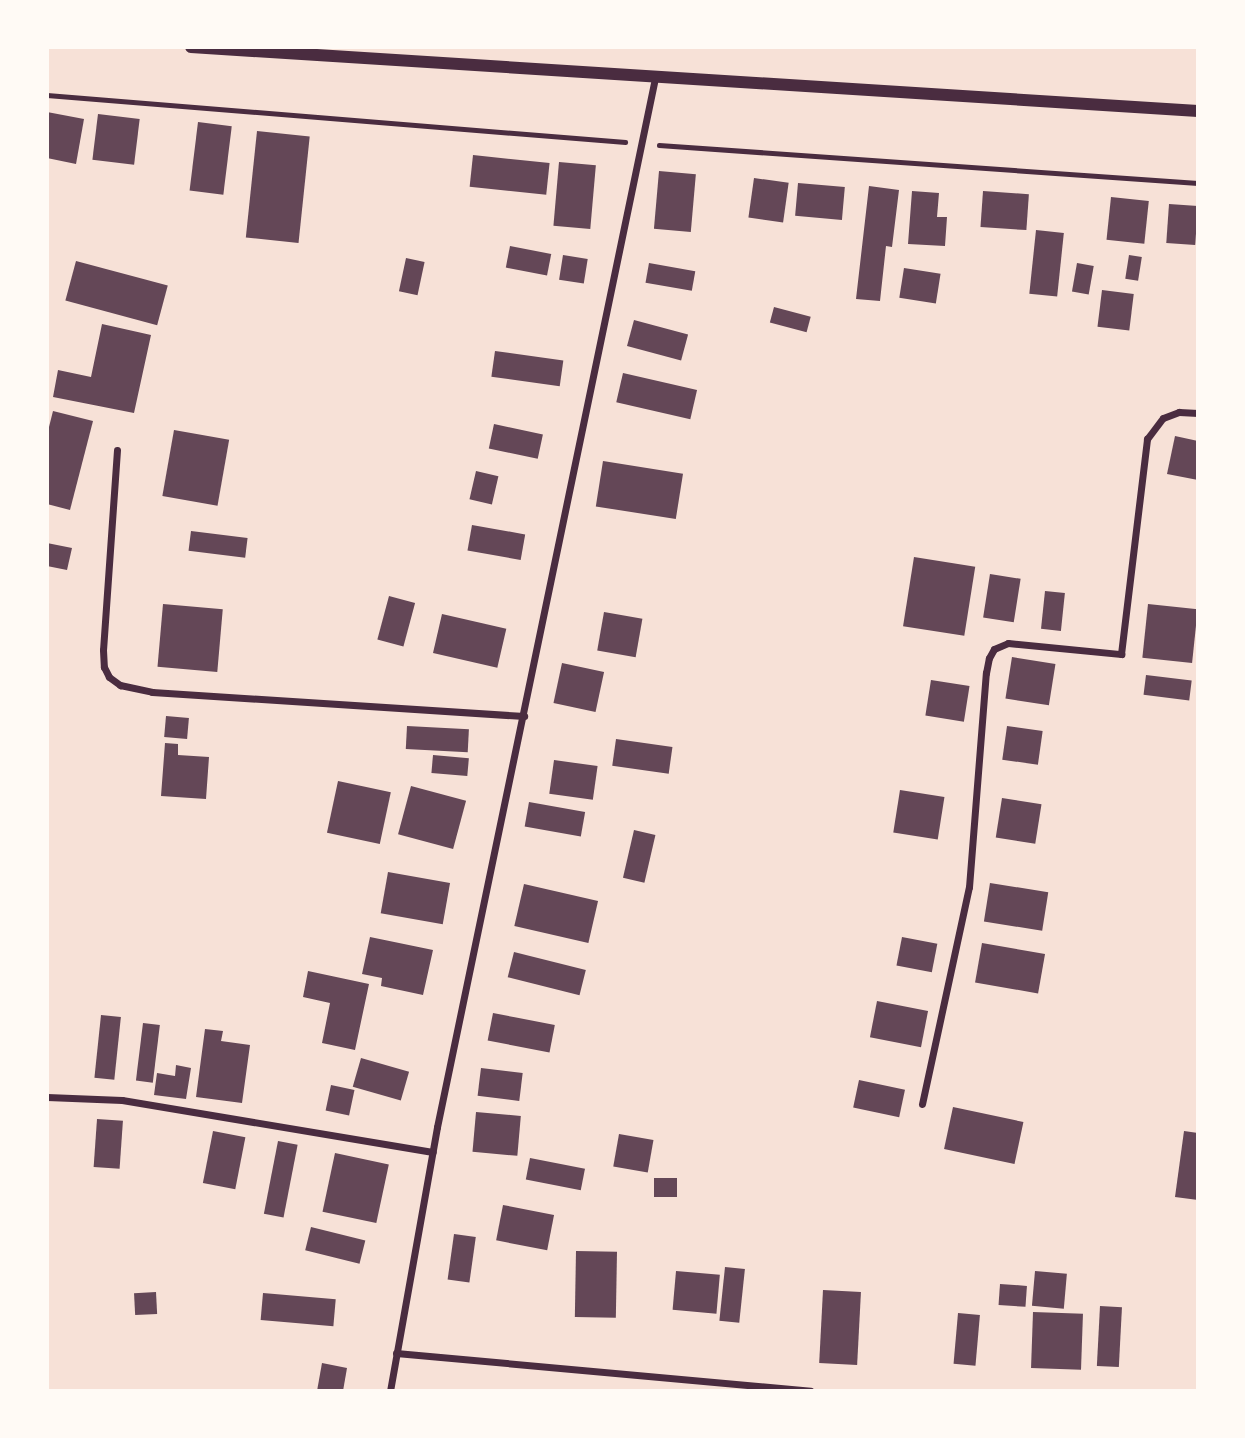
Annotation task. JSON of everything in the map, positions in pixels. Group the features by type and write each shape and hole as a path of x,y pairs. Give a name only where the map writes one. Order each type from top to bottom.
{"street":[{"path":"191,47 1198,111"},
{"path":"390,1391 433,1152 655,78"},
{"path":"922,1104 970,887 989,658 994,649 1008,643 1121,653 1147,439 1163,418 1180,412 1198,413"},
{"path":"117,450 103,650 104,667 109,677 120,685 152,692 524,716"},
{"path":"47,1097 122,1100 433,1152"},
{"path":"396,1353 810,1391"}],"building":[{"path":"47,112 84,119 76,164 47,158"},
{"path":"98,114 140,119 134,165 92,160"},
{"path":"198,122 232,126 223,195 190,190"},
{"path":"257,131 310,137 299,243 246,237"},
{"path":"473,155 550,163 546,195 470,187"},
{"path":"559,162 596,165 590,229 553,226"},
{"path":"659,171 696,174 691,232 654,229"},
{"path":"754,178 789,183 783,222 748,218"},
{"path":"798,183 845,187 842,220 795,216"},
{"path":"869,186 899,190 892,247 886,246 880,301 856,299"},
{"path":"912,191 939,193 937,217 947,217 945,246 908,244"},
{"path":"983,191 1029,194 1026,230 980,227"},
{"path":"1111,197 1149,201 1144,244 1107,240"},
{"path":"1169,204 1198,206 1195,245 1166,243"},
{"path":"1036,230 1064,233 1057,297 1029,294"},
{"path":"510,246 551,254 547,276 506,268"},
{"path":"563,255 588,259 584,284 559,280"},
{"path":"1129,255 1142,257 1138,281 1125,279"},
{"path":"406,258 425,262 418,295 399,291"},
{"path":"76,261 168,286 157,325 65,301"},
{"path":"649,263 695,271 692,291 646,283"},
{"path":"1077,263 1094,266 1089,295 1072,292"},
{"path":"904,268 941,274 936,303 899,298"},
{"path":"1102,290 1134,294 1129,331 1097,327"},
{"path":"774,307 811,317 807,332 770,322"},
{"path":"634,320 688,334 681,361 627,346"},
{"path":"102,324 151,335 134,413 53,397 58,370 91,377"},
{"path":"495,351 563,361 560,386 491,377"},
{"path":"623,373 697,390 690,419 616,402"},
{"path":"53,411 93,421 70,510 47,504 47,435"},
{"path":"494,424 543,434 538,459 489,448"},
{"path":"174,430 229,440 218,506 162,496"},
{"path":"1175,436 1198,441 1198,480 1167,474"},
{"path":"603,461 683,474 676,519 596,506"},
{"path":"476,471 498,476 492,504 469,499"},
{"path":"472,525 525,534 521,560 467,551"},
{"path":"191,531 248,538 245,558 189,551"},
{"path":"47,543 72,548 67,570 47,566"},
{"path":"914,557 975,567 964,636 903,626"},
{"path":"990,574 1021,579 1014,622 983,617"},
{"path":"1045,591 1065,593 1061,631 1041,629"},
{"path":"389,596 415,603 403,646 377,639"},
{"path":"163,604 223,609 217,672 158,667"},
{"path":"1148,604 1198,609 1192,663 1142,658"},
{"path":"604,612 642,619 636,657 597,650"},
{"path":"442,614 506,629 497,668 433,653"},
{"path":"1012,657 1055,664 1049,705 1005,698"},
{"path":"562,663 604,672 596,712 553,703"},
{"path":"1146,675 1192,681 1189,700 1144,695"},
{"path":"931,680 970,686 964,722 925,716"},
{"path":"166,716 189,718 187,739 164,737"},
{"path":"407,726 469,729 468,752 406,749"},
{"path":"1007,726 1043,731 1038,765 1002,760"},
{"path":"616,739 672,747 669,774 612,766"},
{"path":"165,743 178,744 178,755 209,757 206,799 161,796"},
{"path":"433,755 469,758 467,776 431,773"},
{"path":"554,760 598,766 593,800 549,794"},
{"path":"338,781 391,792 380,844 327,833"},
{"path":"411,786 466,801 453,849 398,834"},
{"path":"900,790 944,797 938,840 893,832"},
{"path":"1002,798 1042,804 1035,844 996,838"},
{"path":"529,802 585,812 581,837 525,827"},
{"path":"634,830 655,835 644,883 623,878"},
{"path":"388,872 450,883 443,924 381,913"},
{"path":"990,883 1048,892 1042,931 984,922"},
{"path":"524,884 598,901 588,943 514,926"},
{"path":"370,937 433,950 423,995 381,986 382,978 362,974"},
{"path":"902,937 937,944 932,972 896,965"},
{"path":"982,943 1045,954 1038,994 975,982"},
{"path":"514,952 586,970 580,995 508,977"},
{"path":"308,971 369,984 355,1050 322,1043 330,1003 303,997"},
{"path":"877,1001 928,1011 921,1047 870,1037"},
{"path":"493,1013 555,1025 549,1053 488,1040"},
{"path":"101,1015 121,1017 114,1080 94,1078"},
{"path":"143,1023 160,1025 153,1083 136,1081"},
{"path":"205,1029 223,1031 221,1041 250,1045 242,1103 196,1097"},
{"path":"361,1058 409,1072 401,1101 353,1087"},
{"path":"176,1065 191,1068 186,1099 154,1095 157,1073 175,1076"},
{"path":"481,1068 523,1073 519,1101 478,1096"},
{"path":"859,1080 905,1090 899,1117 853,1107"},
{"path":"331,1085 354,1090 349,1115 326,1110"},
{"path":"953,1107 1023,1122 1014,1164 944,1149"},
{"path":"476,1112 521,1116 517,1156 473,1152"},
{"path":"97,1119 123,1121 120,1169 94,1167"},
{"path":"213,1131 245,1137 235,1189 203,1183"},
{"path":"1184,1131 1198,1133 1198,1200 1175,1197"},
{"path":"619,1134 653,1140 648,1173 613,1166"},
{"path":"278,1141 298,1145 284,1217 264,1214"},
{"path":"335,1153 389,1164 376,1223 323,1212"},
{"path":"530,1158 585,1169 581,1190 526,1180"},
{"path":"654,1178 677,1178 677,1197 654,1197"},
{"path":"503,1205 554,1215 547,1250 496,1240"},
{"path":"311,1227 365,1241 360,1264 305,1250"},
{"path":"454,1234 476,1237 469,1283 448,1280"},
{"path":"576,1251 617,1252 616,1318 575,1317"},
{"path":"725,1267 745,1269 739,1323 719,1321"},
{"path":"676,1271 720,1275 716,1314 673,1310"},
{"path":"1035,1271 1067,1274 1064,1309 1032,1306"},
{"path":"1000,1284 1027,1286 1025,1307 999,1305"},
{"path":"823,1290 861,1292 857,1365 819,1363"},
{"path":"156,1292 157,1314 135,1315 134,1293"},
{"path":"263,1293 336,1299 333,1326 261,1320"},
{"path":"1100,1306 1122,1307 1119,1367 1097,1366"},
{"path":"1033,1312 1083,1314 1081,1370 1031,1368"},
{"path":"958,1313 980,1315 975,1366 954,1364"},
{"path":"322,1363 347,1368 343,1391 317,1391"}]}
